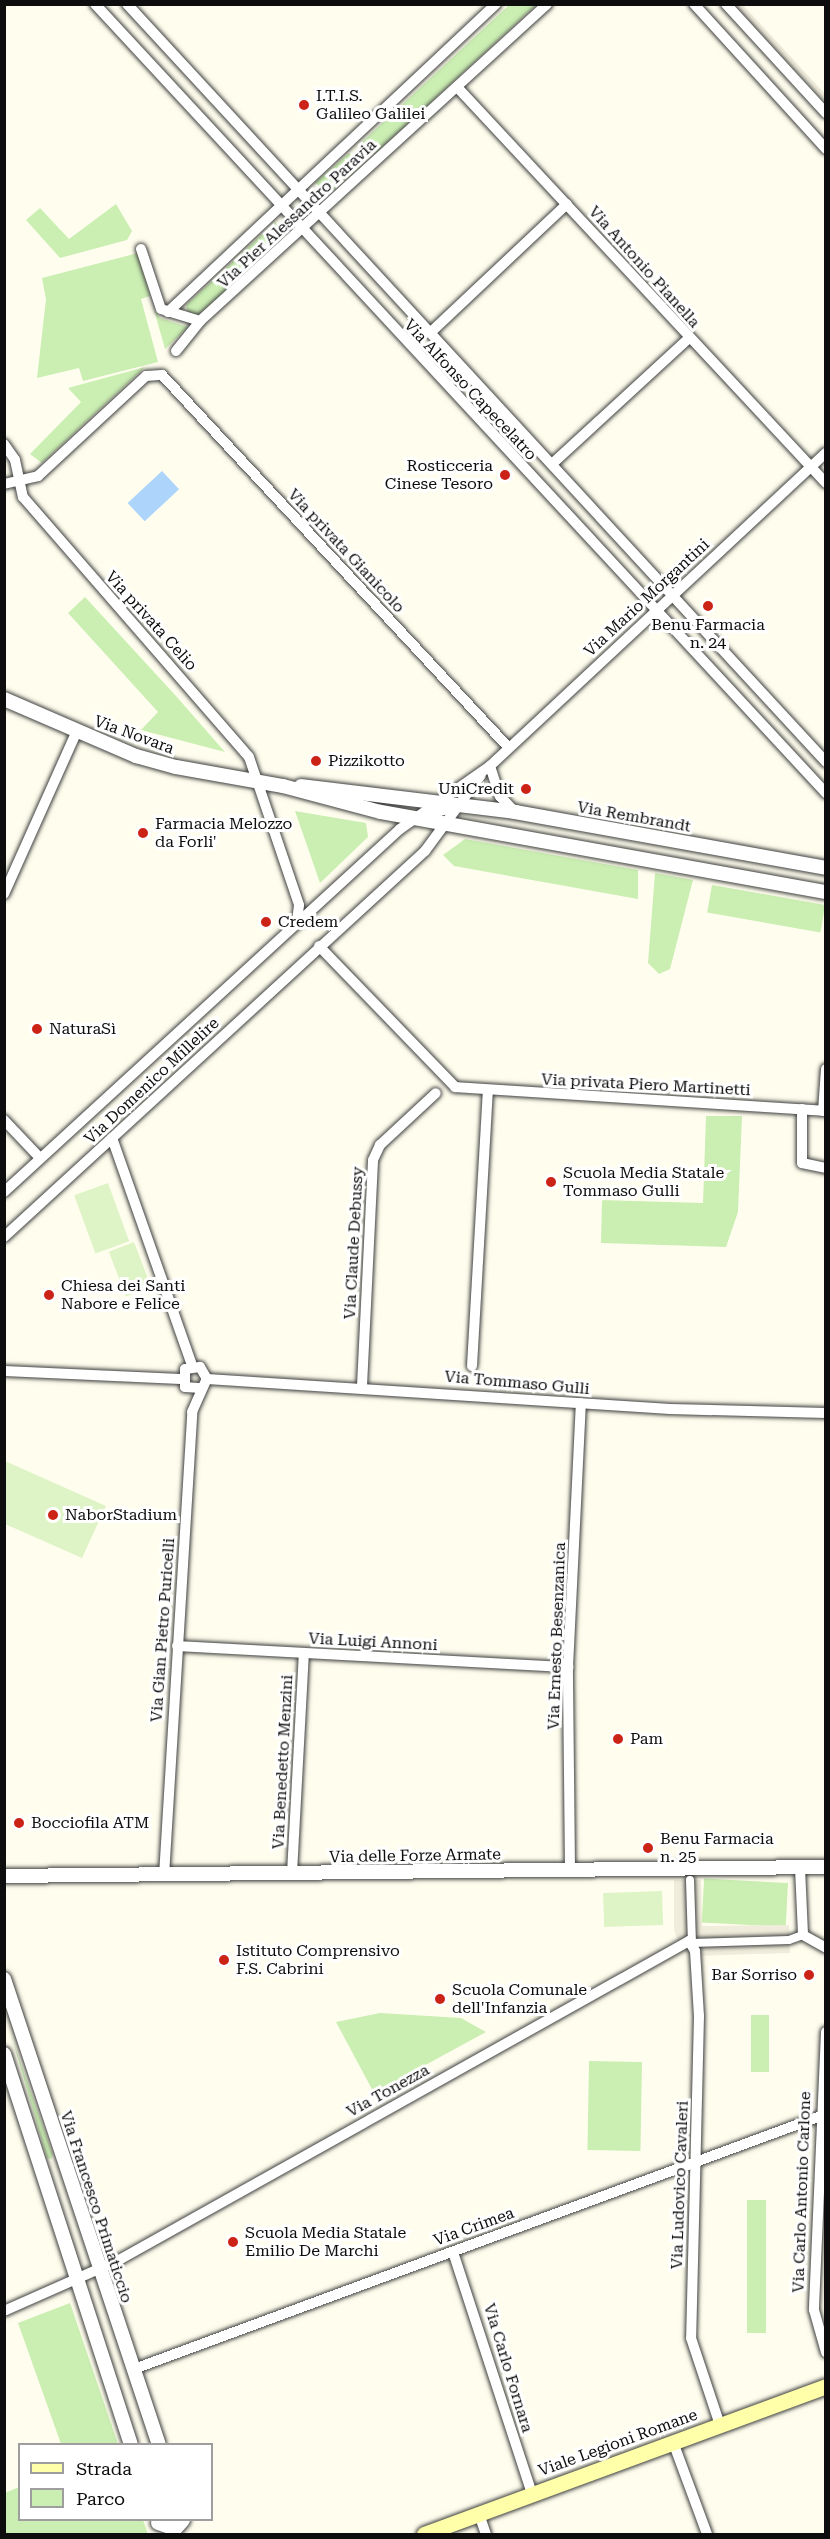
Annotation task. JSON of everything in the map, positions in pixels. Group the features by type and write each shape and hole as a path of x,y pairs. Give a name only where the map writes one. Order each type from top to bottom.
{"main road":[{"name":"Viale Legioni Romane","path":"424,2535 825,2386"}],"street":[{"name":"Via Alfonso Capecelatro","path":"95,4 825,794"},
{"name":"Via Alfonso Capecelatro","path":"127,4 298,192 552,464 669,597 825,762"},
{"name":"Via Pier Alessandro Paravia","path":"168,312 496,4"},
{"name":"Via Pier Alessandro Paravia","path":"176,351 200,321 547,4"},
{"path":"694,4 825,149"},
{"path":"726,4 825,114"},
{"name":"Via Antonio Pianella","path":"457,87 825,483"},
{"path":"430,333 567,204"},
{"path":"141,249 156,303 168,312 200,321"},
{"path":"552,464 689,338"},
{"name":"Via privata Gianicolo","path":"19,482 38,476 146,376 162,375 508,747"},
{"name":"Via privata Celio","path":"4,444 15,460 23,497 217,716 249,757 299,905 297,922"},
{"name":"Via Mario Morgantini","path":"441,812 825,453"},
{"path":"4,484 19,482"},
{"name":"Via Novara","path":"4,699 147,760 284,786"},
{"path":"4,894 77,731"},
{"path":"486,770 500,796 515,812"},
{"name":"Via Mario Morgantini","path":"441,812 460,806 486,770"},
{"path":"284,786 414,818 441,812"},
{"path":"284,786 356,789 441,812 825,892"},
{"name":"Via Rembrandt","path":"441,812 460,806 515,812 825,868"},
{"name":"Via Domenico Millelire","path":"4,1192 297,922 414,818 441,812"},
{"name":"Via Domenico Millelire","path":"4,1237 425,851 441,812"},
{"name":"Via privata Piero Martinetti","path":"319,946 449,1083 488,1090 824,1111"},
{"path":"824,1111 825,1069"},
{"path":"472,1366 488,1090"},
{"name":"Via Claude Debussy","path":"362,1386 373,1160 380,1145 436,1093"},
{"path":"802,1109 802,1163 825,1168"},
{"path":"4,1120 40,1158"},
{"path":"112,1138 192,1365 202,1369 204,1384 189,1390 181,1379"},
{"path":"181,1379 192,1365"},
{"path":"4,1371 181,1379"},
{"name":"Via Tommaso Gulli","path":"204,1384 362,1386 581,1403 825,1413"},
{"name":"Via Gian Pietro Puricelli","path":"164,1876 192,1412 204,1384"},
{"name":"Via Ernesto Besenzanica","path":"570,1870 568,1667 581,1403"},
{"name":"Via Luigi Annoni","path":"177,1646 568,1667"},
{"name":"Via Benedetto Menzini","path":"292,1874 304,1653"},
{"name":"Via delle Forze Armate","path":"11,1876 825,1867"},
{"path":"800,1868 803,1935"},
{"path":"4,1886 11,1876"},
{"path":"690,1880 692,1943 789,1940 803,1935"},
{"path":"803,1935 825,1948"},
{"name":"Via Tonezza","path":"4,2311 77,2282 100,2270 679,1943 692,1943"},
{"name":"Via Ludovico Cavaleri","path":"692,1943 699,2016 691,2338 720,2425"},
{"name":"Via Francesco Primaticcio","path":"4,1979 11,2020 63,2158 158,2443"},
{"name":"Via Carlo Antonio Carlone","path":"825,2032 814,2310 825,2352"},
{"path":"4,2054 10,2089 49,2186 77,2282 130,2443"},
{"name":"Via Crimea","path":"134,2369 822,2115"},
{"path":"41,2164 57,2167 63,2158"},
{"path":"49,2186 58,2177 71,2182"},
{"name":"Via Carlo Fornara","path":"453,2252 532,2494"},
{"path":"91,2322 102,2311 114,2314"},
{"path":"673,2442 707,2535"},
{"path":"479,2514 486,2535"},
{"path":"159,2526 175,2529 182,2521"}],"green space":[{"path":"509,5 536,5 375,154 362,153 363,141"},
{"path":"349,153 361,167 327,196 315,183"},
{"path":"116,204 132,231 127,240 60,258 26,220 40,208 69,239"},
{"path":"275,222 287,236 204,315 188,313 186,305"},
{"path":"138,253 150,296 141,299 158,362 83,381 79,368 37,378 46,299 42,278"},
{"path":"154,310 160,318 188,327 165,349"},
{"path":"145,367 42,463 30,454 81,402 68,388"},
{"path":"85,597 225,752 141,730 158,712 68,613"},
{"path":"295,811 366,823 368,837 320,883"},
{"path":"465,839 638,870 638,899 454,866 443,855"},
{"path":"655,873 693,880 670,969 659,974 648,963"},
{"path":"712,885 825,905 820,933 707,913"},
{"path":"706,1116 742,1116 738,1212 726,1247 601,1243 602,1200 703,1203"},
{"path":"108,1183 129,1241 95,1254 74,1195"},
{"path":"134,1242 151,1287 126,1296 109,1252"},
{"name":"NaborStadium","path":"5,1461 106,1506 82,1558 5,1524"},
{"path":"704,1879 788,1883 786,1927 702,1923"},
{"path":"662,1891 663,1925 604,1927 603,1893"},
{"path":"380,2013 461,2018 486,2032 374,2093 336,2022"},
{"path":"751,2015 769,2015 769,2072 751,2072"},
{"path":"12,2038 53,2155 51,2159 47,2158"},
{"path":"589,2061 642,2062 640,2151 587,2150"},
{"path":"747,2200 766,2200 766,2333 747,2333"},
{"path":"70,2303 118,2443 61,2443 18,2323"},
{"path":"18,2487 18,2521 143,2521 148,2534 5,2534 5,2493"}],"shaded area":[{"path":"735,5 743,5 825,94 825,102"},
{"path":"674,1880 701,1880 702,1926 789,1925 790,1953 694,1956 695,1951 679,1943 674,1930"}],"water":[{"path":"162,471 179,489 145,521 128,503"}],"place":[{"name":"I.T.I.S. Galileo Galilei","path":"304,105"},
{"name":"Rosticceria Cinese Tesoro","path":"505,475"},
{"name":"Benu Farmacia n. 24","path":"708,606"},
{"name":"Pizzikotto","path":"316,761"},
{"name":"UniCredit","path":"526,789"},
{"name":"Farmacia Melozzo da Forli'","path":"143,833"},
{"name":"Credem","path":"266,922"},
{"name":"NaturaSì","path":"37,1029"},
{"name":"Scuola Media Statale Tommaso Gulli","path":"551,1182"},
{"name":"Chiesa dei Santi Nabore e Felice","path":"49,1295"},
{"name":"NaborStadium","path":"53,1515"},
{"name":"Pam","path":"618,1739"},
{"name":"Bocciofila ATM","path":"19,1823"},
{"name":"Benu Farmacia n. 25","path":"648,1848"},
{"name":"Istituto Comprensivo F.S. Cabrini","path":"224,1960"},
{"name":"Bar Sorriso","path":"809,1975"},
{"name":"Scuola Comunale dell'Infanzia","path":"440,1999"},
{"name":"Scuola Media Statale Emilio De Marchi","path":"233,2242"}]}
